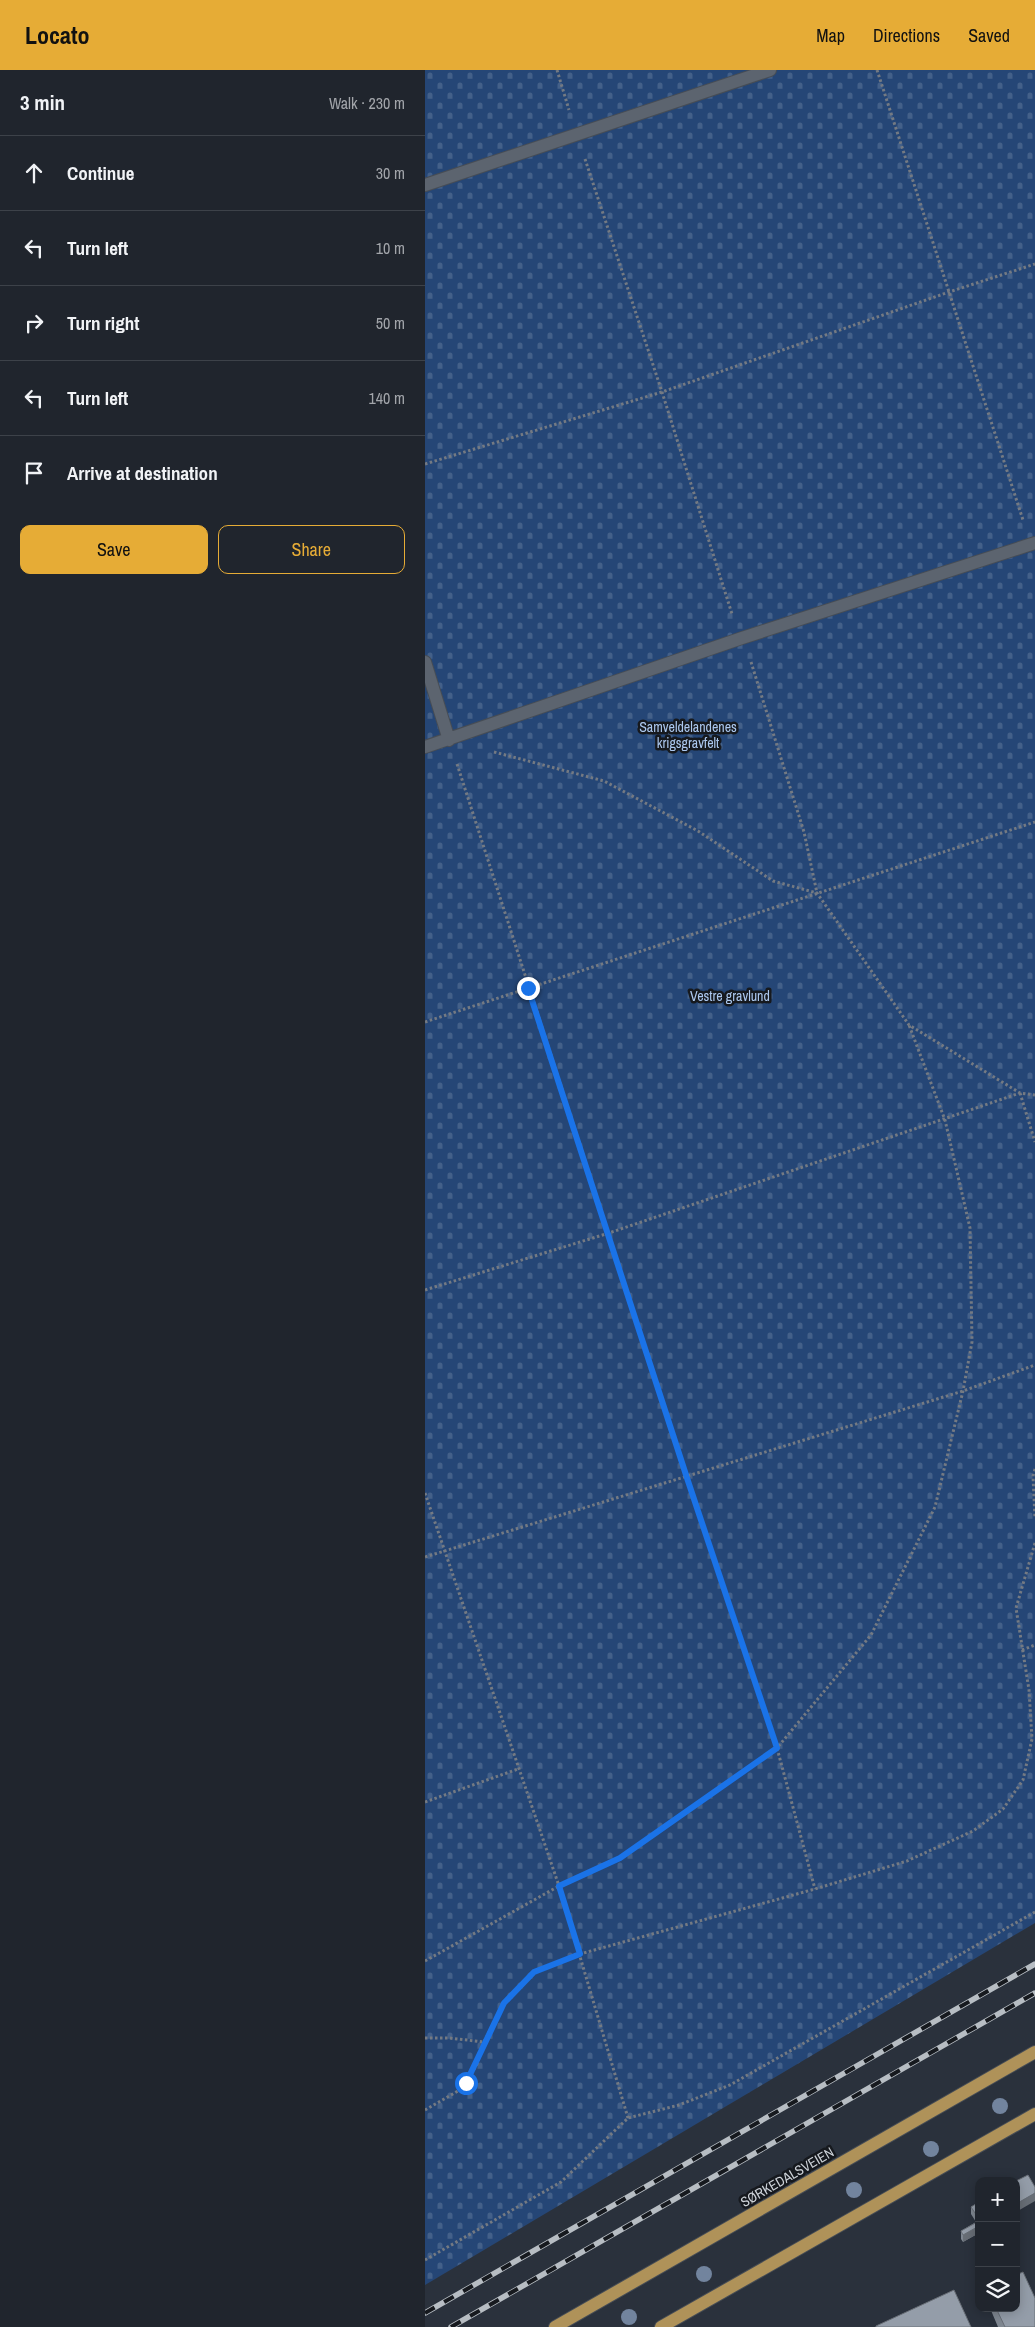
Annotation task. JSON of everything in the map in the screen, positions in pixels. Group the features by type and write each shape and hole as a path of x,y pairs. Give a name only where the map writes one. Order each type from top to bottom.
{"main road":[{"name":"SØRKEDALSVEIEN","path":"555,2327 1035,2052"},
{"path":"661,2327 1035,2114"}],"lane":[{"path":"425,185 770,70"},
{"path":"425,747 742,638 1033,544"},
{"path":"425,662 449,740"}],"path":[{"path":"425,1961 559,1886 620,1858 777,1748 871,1635 935,1507 963,1391 972,1342 969,1228 945,1120 909,1025 817,894 804,832 757,678 726,601 662,392 557,70"},
{"path":"877,70 1033,544"},
{"path":"425,464 662,392 1035,264"},
{"path":"449,740 604,781 698,831 773,881 817,894"},
{"path":"449,740 687,1478 777,1748 815,1889"},
{"path":"425,1022 1035,822"},
{"path":"909,1025 1020,1093 1035,1095"},
{"path":"425,1290 609,1233 1020,1093"},
{"path":"1020,1093 1035,1142"},
{"path":"425,1558 963,1391 1035,1365"},
{"path":"1035,1469 1033,1476 1035,1518"},
{"path":"425,1494 443,1552 559,1886 628,2118"},
{"path":"425,2110 458,2091 466,2083 477,2064 484,2042 504,2003 534,1972 580,1954 815,1889 907,1861 973,1831 1003,1809 1023,1780 1032,1739 1029,1690 1016,1608 1035,1543"},
{"path":"1022,1650 1035,1645"},
{"path":"425,1802 518,1769"},
{"path":"425,2260 561,2182 628,2118 679,2105 730,2085 1035,1912"},
{"path":"425,2038 449,2038 484,2042"}],"green space":[{"name":"Vestre gravlund","path":"425,70 1035,70 1035,1923 425,2285"}],"building":[{"path":"1028,2175 1035,2187 1035,2193 1020,2202 1020,2179"},
{"path":"975,2204 975,2213 971,2207"},
{"path":"975,2223 975,2228 963,2235 961,2231"},
{"path":"1023,2272 1035,2298 1035,2327 1005,2327 998,2312 1020,2312 1020,2273"},
{"path":"954,2290 971,2327 876,2327 876,2326"}],"railway":[{"path":"425,2313 1035,1964"},
{"path":"451,2327 1035,1993"}],"route":[{"path":"466,2083 477,2064 484,2042 504,2003 534,1972 580,1954 559,1886 620,1858 668,1827 777,1748 528,988"}],"park label":[{"name":"Samveldelandenes krigsgravfelt","path":"688,736"}]}
